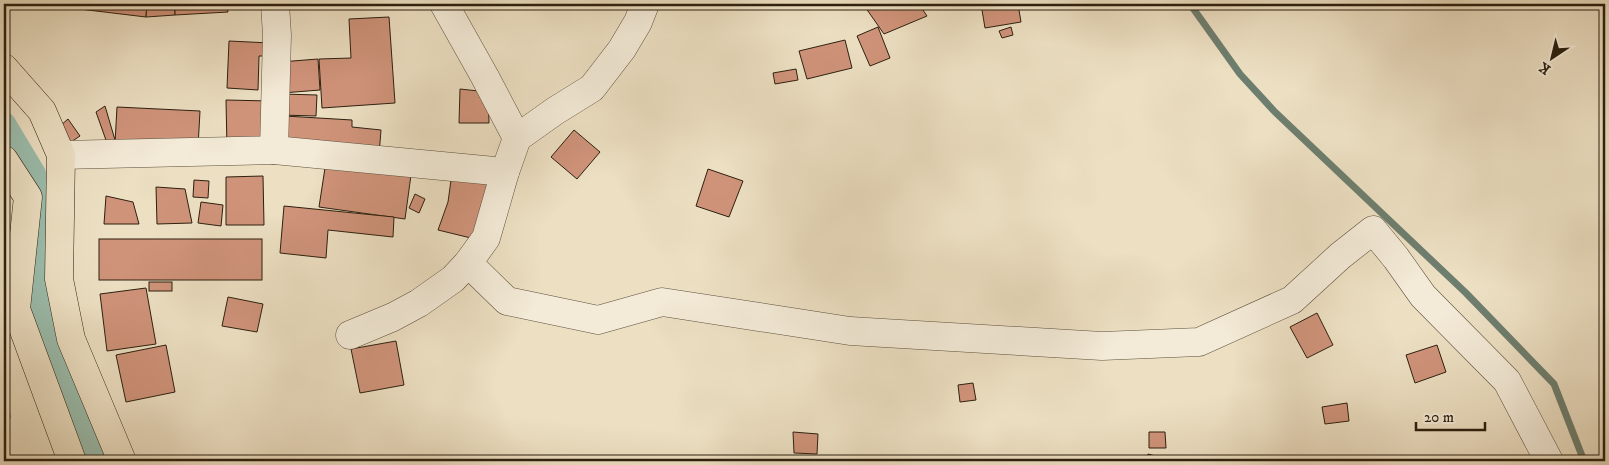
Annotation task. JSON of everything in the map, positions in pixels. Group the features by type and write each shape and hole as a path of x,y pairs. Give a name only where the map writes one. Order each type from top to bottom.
{"main road":[{"path":"4,68 42,111 61,155 59,279 71,339 122,461"},
{"path":"4,160 28,197 10,309 72,461"}],"street":[{"path":"274,150 277,35 275,4"},
{"path":"444,4 517,138"},
{"path":"350,335 393,317 419,303 453,280 486,238 517,138 592,88 622,49 638,22 645,4"},
{"path":"61,155 274,150 505,172"},
{"path":"468,262 507,301 598,320 662,302 850,331 1102,346 1189,343 1199,342 1292,300 1340,256 1373,230 1423,296 1507,381 1549,461"}],"building":[{"path":"37,4 71,4 71,8"},
{"path":"71,4 147,4 146,17 71,8"},
{"path":"147,4 175,4 175,15 146,17"},
{"path":"175,4 227,4 228,12 175,15"},
{"path":"863,4 919,4 927,16 884,34"},
{"path":"981,4 1018,4 1021,22 985,28"},
{"path":"389,17 395,103 322,108 319,59 351,58 349,19"},
{"path":"878,27 890,58 870,66 857,36"},
{"path":"1011,27 1013,35 1002,38 999,31"},
{"path":"845,40 852,68 807,79 799,51"},
{"path":"229,41 270,43 270,56 259,56 258,90 227,88"},
{"path":"318,59 320,90 282,93 280,62"},
{"path":"796,69 798,80 775,84 773,73"},
{"path":"460,89 488,92 489,123 459,123"},
{"path":"282,94 317,95 316,116 281,115"},
{"path":"226,100 270,101 272,147 227,149"},
{"path":"105,106 115,140 107,143 96,112"},
{"path":"117,107 200,111 198,147 115,143"},
{"path":"285,116 352,120 352,127 381,130 379,155 283,147"},
{"path":"68,119 80,136 71,142 60,126"},
{"path":"574,130 600,152 577,179 551,157"},
{"path":"325,168 411,175 405,219 319,207"},
{"path":"708,169 743,181 729,217 696,206"},
{"path":"452,173 503,179 475,239 438,230 448,202"},
{"path":"263,176 264,225 226,225 226,177"},
{"path":"194,180 209,181 208,198 193,197"},
{"path":"156,187 185,189 192,223 157,224"},
{"path":"415,194 425,199 419,213 409,208"},
{"path":"106,196 133,202 139,224 104,224"},
{"path":"201,202 223,205 221,226 198,223"},
{"path":"284,206 394,217 393,237 328,230 326,258 280,253"},
{"path":"99,239 262,239 262,280 99,280"},
{"path":"149,282 172,282 172,291 149,291"},
{"path":"146,288 156,344 107,351 100,294"},
{"path":"228,297 263,304 257,332 222,326"},
{"path":"1317,313 1333,345 1307,358 1290,327"},
{"path":"396,341 404,385 360,393 351,349"},
{"path":"166,345 175,392 126,402 116,355"},
{"path":"1437,345 1446,372 1415,383 1406,355"},
{"path":"973,383 976,400 960,402 958,385"},
{"path":"4,391 8,391 10,418 4,420"},
{"path":"1347,403 1349,421 1325,424 1322,407"},
{"path":"793,432 818,434 817,454 794,453"},
{"path":"1149,432 1165,432 1166,448 1149,448"},
{"path":"1148,454 1171,460 1171,461 1146,461"}],"waterway":[{"path":"1190,4 1240,74 1275,112 1466,293 1554,384 1584,461"},
{"path":"4,124 34,174 41,208 45,237 40,276 43,324 100,461"}]}
